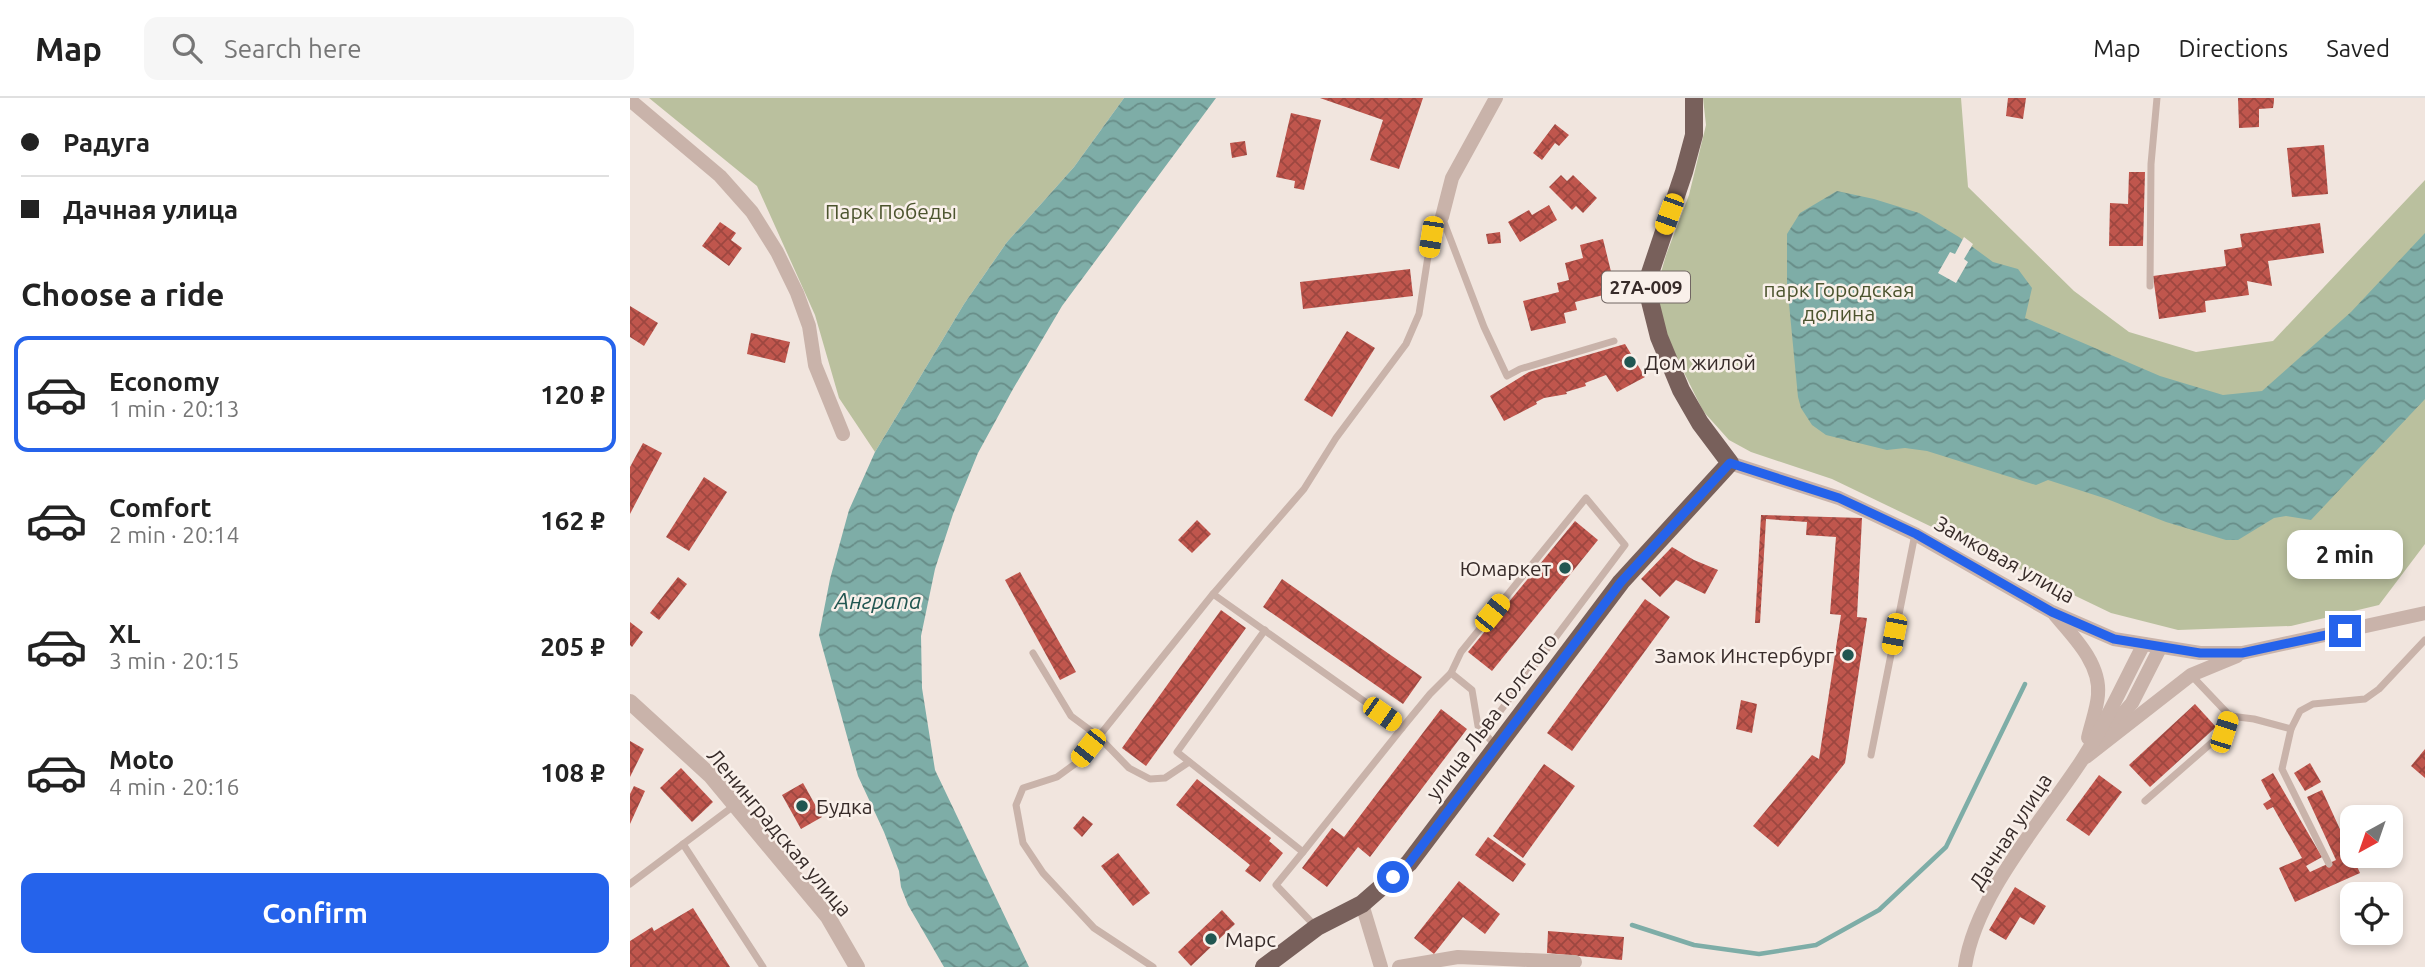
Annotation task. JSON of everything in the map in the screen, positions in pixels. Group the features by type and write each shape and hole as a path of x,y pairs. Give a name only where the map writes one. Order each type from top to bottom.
{"main road":[{"name":"27А-009","path":"1694,98 1694,135 1646,285 1659,337 1681,390 1700,423 1730,463"},
{"name":"улица Льва Толстого","path":"1264,967 1317,928 1362,904 1409,863 1621,582 1730,463"}],"street":[{"path":"1442,217 1452,178 1496,98"},
{"path":"630,100 720,176 752,212 777,252 797,293 809,326 815,365 842,434"},
{"name":"Замковая улица","path":"1730,463 1839,498 1916,534 2052,612 2114,639 2144,644"},
{"name":"Дачная улица","path":"2052,612 2081,645 2093,667 2099,694 2082,760"},
{"name":"Дачная улица","path":"2082,760 2191,675 2242,653 2425,613"},
{"name":"Дачная улица","path":"1965,967 1982,912 2008,868 2082,760 2144,644 2200,653 2242,653"},
{"name":"Дачная улица","path":"2082,760 2132,703 2160,648"},
{"name":"Ленинградская улица","path":"630,702 710,775 828,917 857,967"},
{"path":"1362,904 1381,967"},
{"path":"1399,967 1458,957 1575,962"}],"lane":[{"path":"2150,286 2151,164 2157,98"},
{"path":"1442,217 1484,327 1507,376 1520,369 1614,341"},
{"path":"1153,967 1094,928 1042,873 1023,843 1016,805 1023,788 1057,777 1079,761 1213,594 1304,489 1336,438 1406,344 1419,314 1431,237 1442,217"},
{"path":"1317,928 1276,885 1430,694 1451,673 1461,652 1586,498 1625,545 1483,734"},
{"path":"1871,755 1916,534"},
{"path":"1213,594 1402,728"},
{"path":"1265,631 1177,752 1303,852"},
{"path":"2329,864 2282,769 2291,729 2300,711 2313,704 2365,699 2379,689 2425,640"},
{"path":"1034,653 1071,716 1098,736 1129,768 1150,779 1165,778 1189,762"},
{"path":"1451,673 1472,690 1473,709 1478,726 1497,747"},
{"path":"2191,675 2230,716 2291,729"},
{"path":"2145,801 2224,732 2230,716"},
{"path":"630,884 735,805"},
{"path":"683,844 763,967"}],"green space":[{"name":"Парк Победы","path":"649,98 1124,98 1074,167 1007,242 964,304 875,452 839,398 815,315 757,186"},
{"name":"парк Городская долина","path":"1703,98 1961,98 1968,187 2074,291 2129,332 2196,352 2273,341 2425,180 2425,544 2379,605 2291,626 2178,630 2111,613 1832,479 1751,452 1729,440 1703,411 1667,338 1655,294 1666,255 1689,195 1706,125"}],"water":[{"name":"Анграпа","path":"1124,98 1216,98 1062,306 978,453 953,514 935,569 921,636 922,688 935,770 1029,967 944,967 908,905 884,832 858,776 819,635 830,579 849,510 875,452 964,304 1007,242 1074,167"},
{"path":"1837,191 1919,213 1993,262 2018,269 2032,288 2025,318 2160,376 2223,395 2262,391 2351,312 2425,233 2425,399 2311,520 2286,516 2274,518 2238,540 2226,540 2166,522 2048,480 2036,485 1927,451 1905,448 1887,450 1826,435 1812,425 1801,408 1798,397 1787,283 1787,234 1800,213"}],"pier":[{"path":"1964,237 1973,244 1964,259 1968,262 1956,283 1938,273 1950,252 1955,254"}],"building":[{"path":"1320,98 1423,98 1399,169 1370,160 1383,120"},
{"path":"2008,98 2026,98 2023,119 2006,116"},
{"path":"2238,98 2274,98 2273,108 2259,109 2259,127 2239,128"},
{"path":"1291,113 1321,120 1304,190 1294,188 1295,181 1276,177"},
{"path":"1555,124 1569,135 1559,146 1555,143 1542,160 1533,153"},
{"path":"1245,141 1247,155 1232,158 1230,143"},
{"path":"2324,145 2328,194 2292,197 2287,148"},
{"path":"2129,172 2145,172 2143,246 2109,246 2110,203 2128,204"},
{"path":"1561,175 1567,181 1573,175 1597,198 1583,213 1576,206 1572,210 1549,187"},
{"path":"1549,205 1557,220 1520,242 1508,222 1529,210 1532,215"},
{"path":"720,222 736,233 731,240 742,248 729,266 702,246"},
{"path":"2320,223 2324,253 2268,261 2272,286 2247,281 2249,295 2205,301 2206,312 2159,319 2153,276 2226,266 2224,250 2242,247 2240,234"},
{"path":"1500,232 1501,243 1488,244 1486,234"},
{"path":"1603,239 1616,292 1575,302 1577,310 1564,313 1566,323 1531,331 1523,301 1559,292 1557,283 1569,280 1565,263 1583,258 1580,245"},
{"path":"1410,269 1413,296 1303,309 1300,282"},
{"path":"630,306 658,323 644,346 630,337"},
{"path":"1347,331 1375,348 1332,417 1304,400"},
{"path":"751,333 790,342 785,363 747,354"},
{"path":"1625,344 1645,377 1617,392 1606,375 1585,383 1586,386 1566,392 1567,394 1544,398 1504,421 1490,396 1529,372"},
{"path":"643,443 662,453 630,514 630,467"},
{"path":"704,477 727,492 689,551 666,537"},
{"path":"1761,515 1862,518 1857,617 1867,618 1845,763 1778,847 1753,826 1812,755 1819,759 1841,615 1830,614 1836,537 1806,535 1807,522 1766,519 1760,623 1755,623"},
{"path":"1197,520 1211,534 1192,553 1178,540"},
{"path":"1575,521 1598,540 1492,671 1468,652"},
{"path":"1672,547 1718,570 1705,594 1676,580 1660,597 1641,579"},
{"path":"1020,572 1076,672 1060,680 1005,580"},
{"path":"678,577 687,584 659,620 650,613"},
{"path":"1282,579 1422,677 1403,704 1263,607"},
{"path":"1645,599 1670,617 1572,751 1547,733"},
{"path":"1221,610 1246,628 1146,766 1122,748"},
{"path":"630,622 643,632 632,647 630,645"},
{"path":"1741,700 1757,704 1752,733 1736,729"},
{"path":"2195,704 2216,727 2150,787 2129,765"},
{"path":"1441,709 1467,729 1370,857 1358,847 1327,887 1302,868 1332,828 1344,837"},
{"path":"630,741 644,749 630,777"},
{"path":"2425,749 2425,778 2411,766"},
{"path":"2310,763 2321,782 2305,791 2294,773"},
{"path":"1544,764 1575,786 1523,858 1493,836"},
{"path":"681,768 713,802 692,822 660,788"},
{"path":"2273,773 2322,857 2306,866 2310,872 2336,860 2307,797 2322,790 2340,829 2340,868 2358,868 2360,873 2295,902 2279,868 2302,858 2273,807 2267,810 2263,804 2271,799 2261,780"},
{"path":"2099,775 2122,792 2089,836 2066,820"},
{"path":"1197,779 1271,838 1269,841 1283,853 1260,882 1245,871 1250,865 1176,805"},
{"name":"Будка","path":"803,783 822,817 801,829 782,795"},
{"path":"634,786 645,791 630,824 630,794"},
{"path":"1083,816 1093,824 1082,837 1073,828"},
{"path":"1488,837 1526,864 1513,882 1475,855"},
{"path":"1118,853 1150,893 1133,906 1101,866"},
{"path":"1459,881 1500,914 1485,934 1463,917 1434,954 1414,938"},
{"path":"2015,887 2046,906 2034,925 2020,917 2006,940 1989,930"},
{"path":"693,908 730,967 630,967 630,941 652,927 654,931"},
{"path":"1222,910 1235,924 1191,966 1178,952"},
{"path":"1548,931 1624,937 1622,960 1547,953"}],"waterway":[{"path":"1632,925 1694,945 1759,954 1816,945 1879,910 1946,847 2025,684"}],"place":[{"name":"Дом жилой","path":"1630,362"},
{"name":"Юмаркет","path":"1565,568"},
{"name":"Замок Инстербург","path":"1848,655"},
{"name":"Будка","path":"802,806"},
{"name":"Марс","path":"1211,939"}],"route":[{"path":"1393,877 1409,863 1621,582 1730,463 1839,498 1916,534 2052,612 2114,639 2200,653 2242,653 2345,631"}]}
